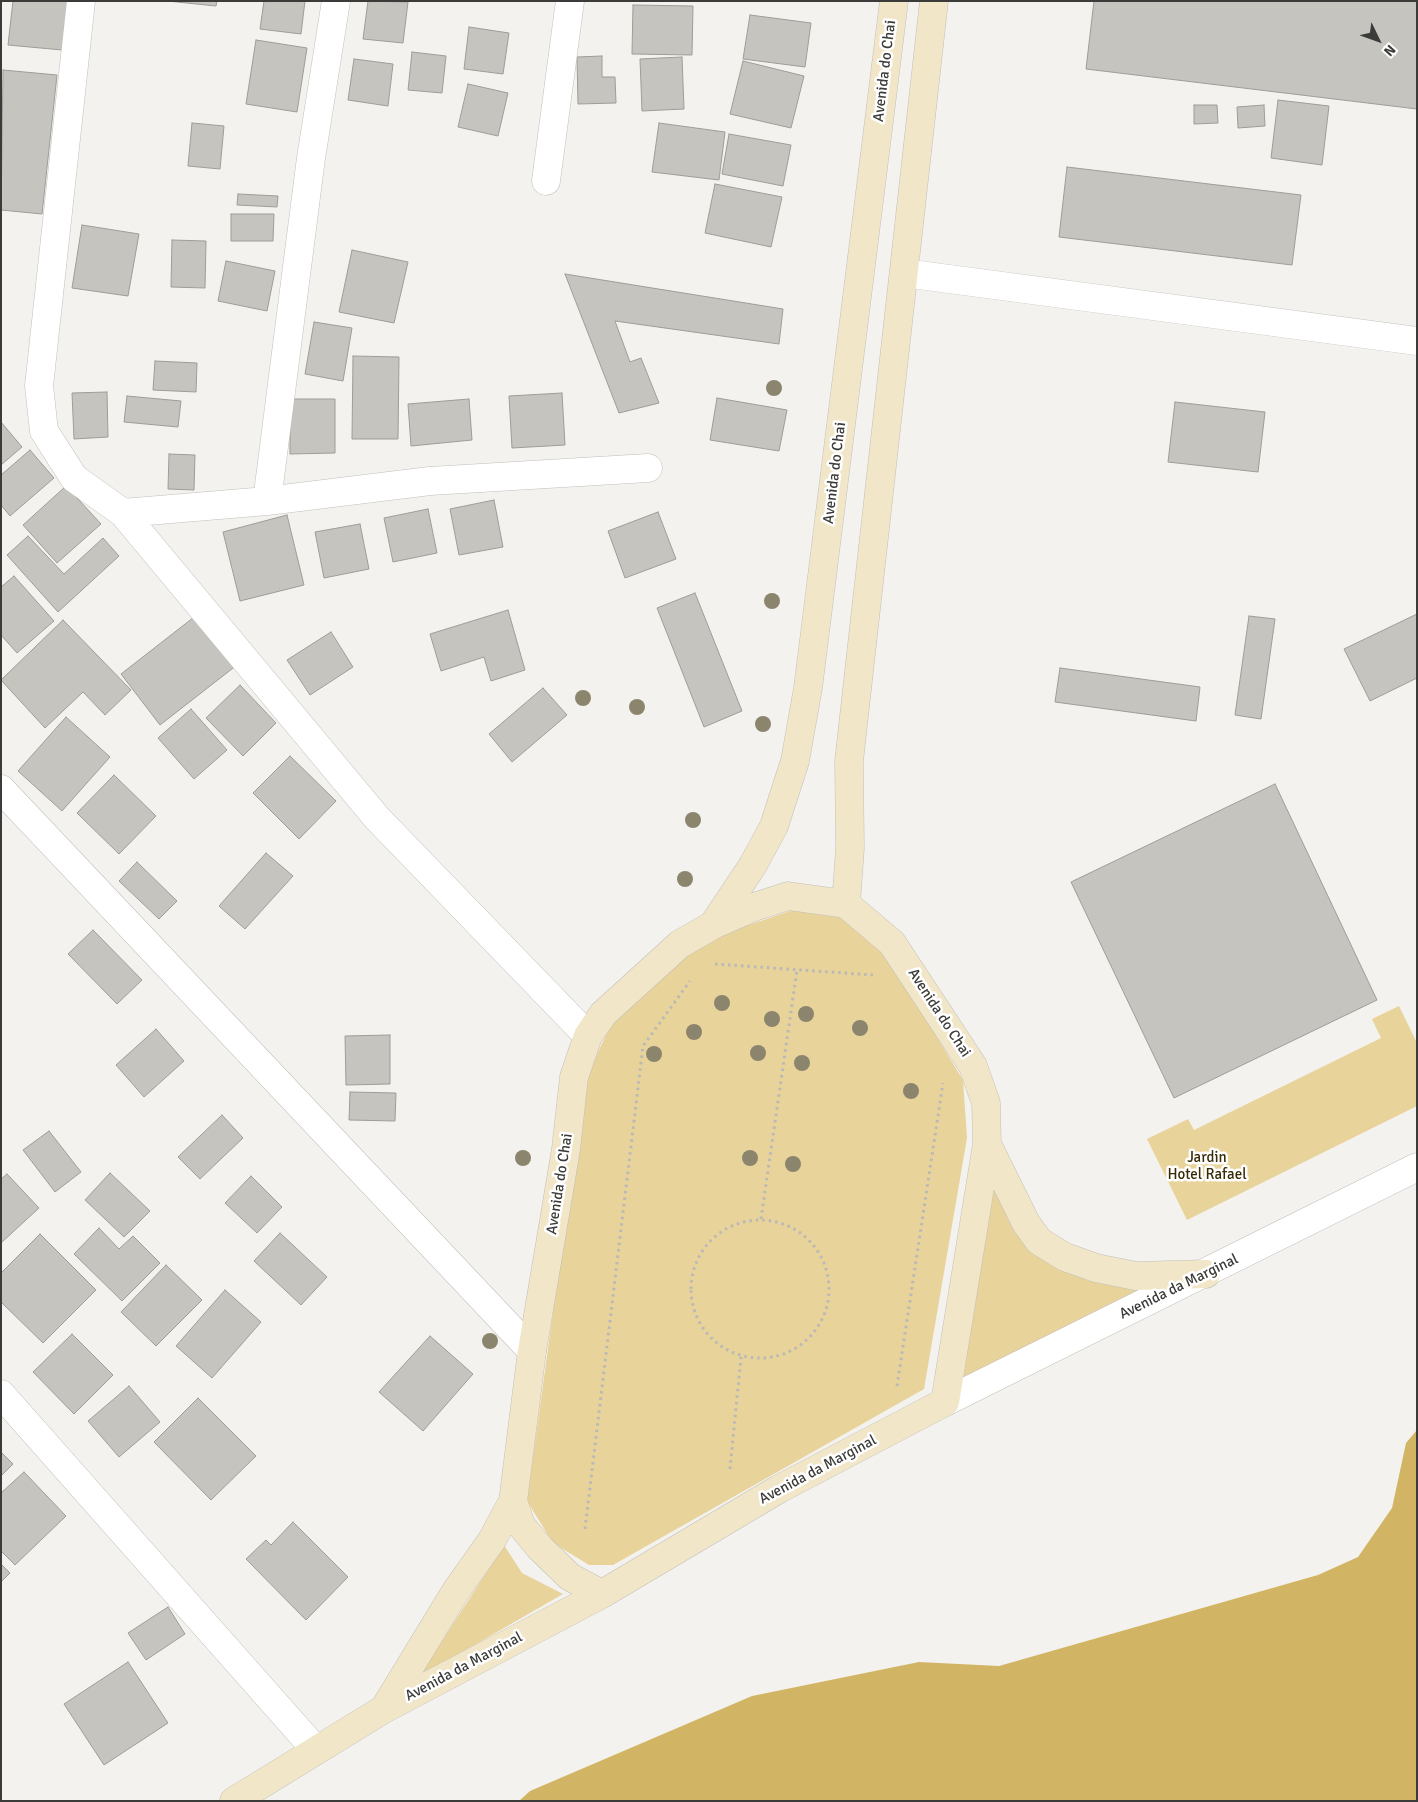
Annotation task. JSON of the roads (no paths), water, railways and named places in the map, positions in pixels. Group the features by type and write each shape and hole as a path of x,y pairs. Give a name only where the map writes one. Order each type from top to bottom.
{"main road":[{"name":"Avenida do Chai","path":"713,926 753,865 774,826 795,761 808,688 894,1"},
{"path":"846,904 850,848 849,761 934,1"},
{"name":"Avenida do Chai","path":"513,1501 532,1351 566,1149 574,1078 588,1036 603,1014 673,950 713,926 754,907 788,896 846,904 892,942 973,1066 986,1103 987,1144"},
{"path":"987,1144 1026,1223 1039,1240 1065,1257 1096,1268 1136,1276 1206,1274"},
{"path":"944,1402 987,1144"},
{"name":"Avenida da Marginal","path":"234,1801 384,1709 602,1594 779,1489 944,1402"},
{"path":"513,1501 521,1526 540,1548 570,1577 602,1594"},
{"path":"384,1709 456,1591 492,1540 513,1501"}],"street":[{"path":"81,1 39,386 44,431 74,478 123,513 377,818 588,1036"},
{"path":"267,501 311,158 336,1"},
{"path":"546,181 570,1"},
{"path":"904,273 1417,341"},
{"path":"123,513 267,501 430,481 648,468"},
{"path":"1,789 532,1351"},
{"name":"Avenida da Marginal","path":"944,1402 1206,1274 1417,1167"},
{"path":"1,1394 316,1749"}],"park label":[{"name":"Jardin Hotel Rafael","path":"1207,1166"}]}
